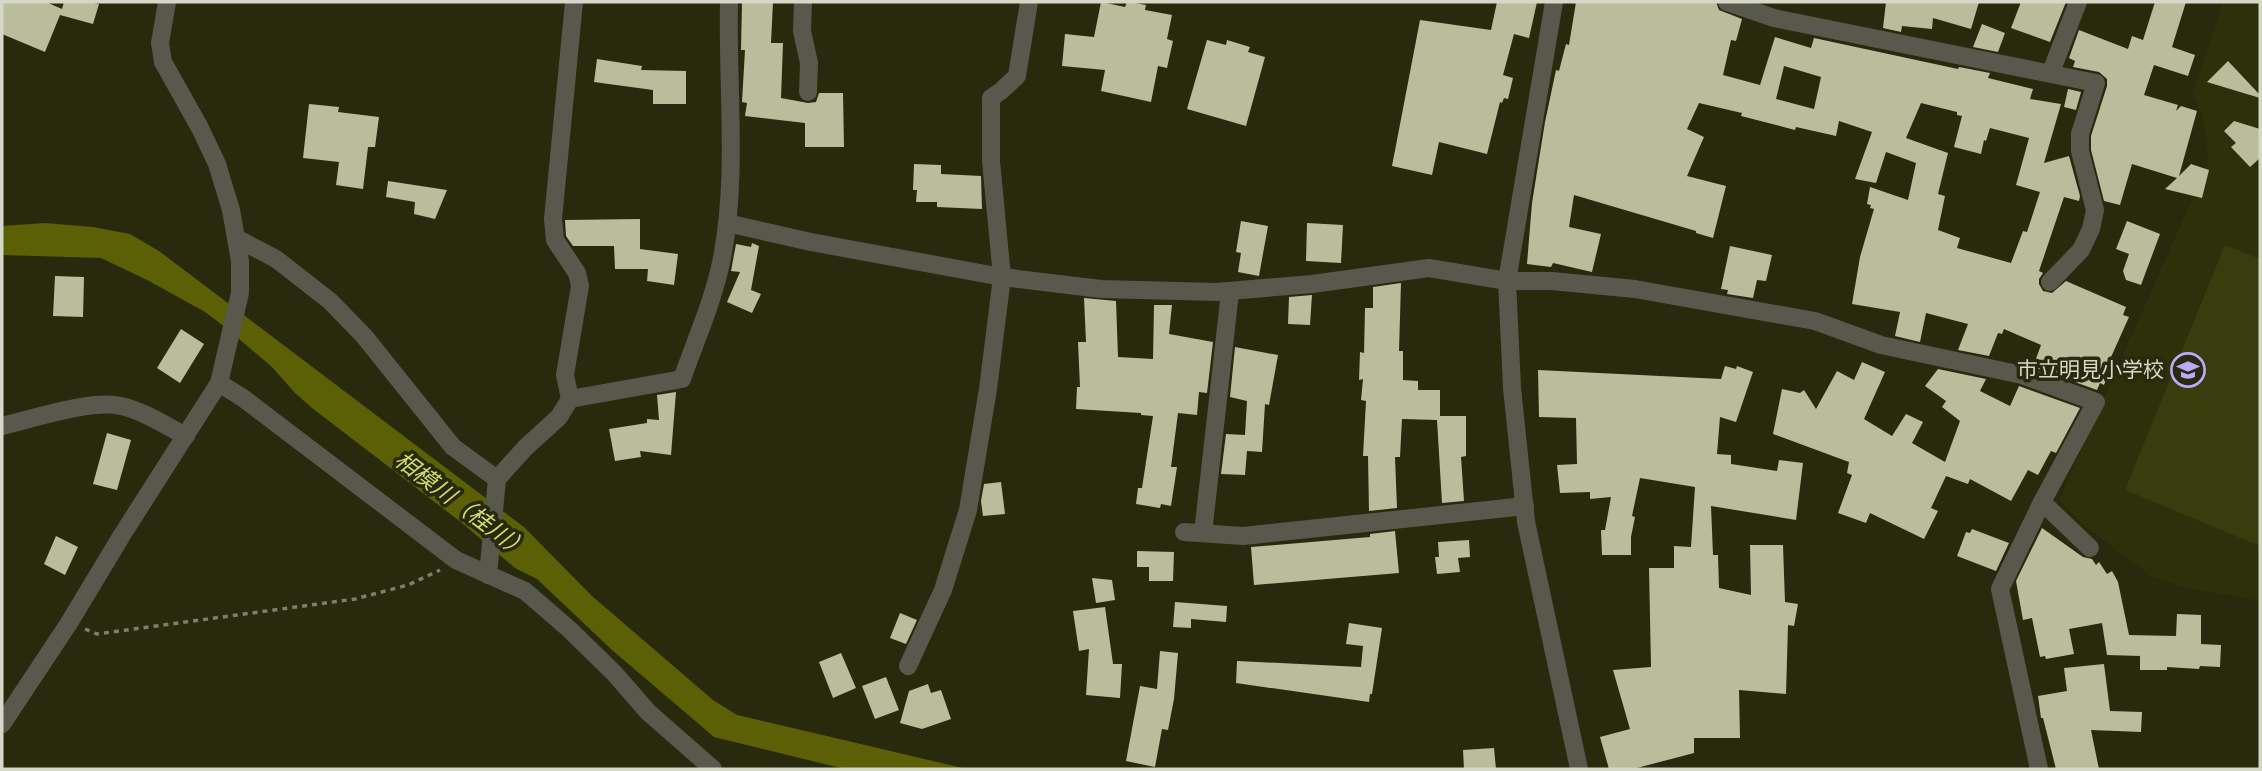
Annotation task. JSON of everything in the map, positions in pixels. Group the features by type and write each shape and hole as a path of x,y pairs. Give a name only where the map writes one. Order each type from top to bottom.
{"street":[{"path":"2,724 69,623 219,383 240,293 240,261 236,238 231,210 217,164 201,128 163,62 160,43 167,2"},
{"path":"489,567 496,486 525,448 559,417 570,399 565,375 580,286 577,273 555,240 553,219 574,2"},
{"path":"570,399 682,379 716,283 727,223 731,106 729,2"},
{"path":"803,2 802,31 809,64 808,92"},
{"path":"908,666 943,590 968,510 988,389 1002,276 991,161 991,98 1017,76 1029,2"},
{"path":"1554,2 1507,281 1512,388 1526,522 1578,769"},
{"path":"1727,2 1773,9 2096,83 2080,134 2080,151 2095,210 2091,229 2081,250 2050,282"},
{"path":"2051,72 2078,2"},
{"path":"727,223 811,242 1002,276 1101,289 1230,292 1429,268 1507,281 1552,281 1635,289 1815,321 1881,345 2022,375 2096,402 2042,502 2000,589 2039,769"},
{"path":"236,238 276,259 330,301 364,336 453,447 496,486"},
{"path":"1203,533 1230,292"},
{"path":"219,383 243,398 456,560 489,567 525,591 615,674 649,712 713,769"},
{"path":"2,426 83,408 117,405 131,408 186,436"},
{"path":"2042,502 2090,548"},
{"path":"1184,532 1242,536 1525,506"}],"path":[{"path":"69,623 97,634 355,599 408,585 456,560"}],"shaded area":[{"name":"市立明見小学校","path":"2223,2 2260,2 2260,601 2183,587 2151,576 2086,527 2059,500 2209,161 2202,115 2193,92"},
{"path":"2225,245 2260,259 2260,546 2125,490"}],"water":[{"name":"相模川（桂川）","path":"45,223 93,227 130,234 159,251 524,527 592,596 713,700 737,715 967,769 845,769 714,737 612,650 537,579 515,568 462,523 312,408 272,367 205,312 101,258 2,255 2,226"}],"building":[{"path":"2,2 46,2 62,9 64,2 99,4 93,24 60,15 45,52 2,34"},
{"path":"742,2 773,2 771,43 783,43 781,98 808,103 816,102 819,93 843,93 844,147 805,147 805,123 745,116 747,103 742,102 745,50 741,50"},
{"path":"1101,2 1125,7 1127,2 1146,5 1145,10 1172,15 1167,39 1173,41 1167,68 1158,66 1151,102 1101,91 1105,70 1062,66 1065,34 1094,37"},
{"path":"1497,2 1537,2 1529,38 1514,34 1503,75 1513,78 1508,99 1504,98 1502,103 1500,102 1487,154 1439,142 1432,175 1392,166 1420,20 1491,30"},
{"path":"1576,2 1716,2 1719,10 1742,19 1736,41 1731,40 1723,75 1760,85 1775,37 1811,48 1814,38 1958,69 1959,67 1990,73 1988,78 2033,89 2030,99 2061,104 2044,163 2069,156 2080,196 2079,201 2064,197 2039,271 2043,273 2039,284 2043,291 2052,293 2066,281 2126,307 2123,315 2129,317 2107,366 2111,368 2104,385 2100,383 2097,390 2033,367 2041,345 2004,329 2002,334 1998,333 1989,356 1958,350 1968,324 1926,313 1920,342 1895,336 1900,312 1852,304 1860,257 1874,209 1867,204 1870,187 1908,200 1916,163 1886,152 1876,183 1855,179 1872,132 1839,121 1836,136 1796,127 1795,130 1699,103 1687,129 1704,137 1687,176 1726,186 1713,238 1574,195 1569,227 1601,234 1592,272 1553,263 1551,267 1527,264 1532,203 1545,122 1556,70 1559,71 1566,44 1569,45","holes":["1784,66 1821,77 1814,109 1776,99","1921,103 1957,112 1957,115 1962,116 1954,147 1981,154 1990,128 2029,138 2016,185 2040,192 2027,232 2023,231 2011,263 1957,248 1960,238 1938,230 1945,196 1938,194 1948,153 1906,138"]},
{"path":"1886,2 1979,2 1971,29 1933,18 1932,29 1902,26 1901,32 1883,28"},
{"path":"2021,2 2066,2 2050,42 2011,28"},
{"path":"2155,2 2186,2 2172,47 2195,55 2188,76 2154,65 2144,95 2178,105 2176,111 2181,106 2197,111 2179,176 2191,164 2209,170 2202,198 2165,189 2177,178 2132,164 2120,205 2104,201 2091,150 2091,136 2107,79 2099,72 2073,67 2075,61 2069,58 2079,30 2128,49 2132,36 2143,40"},
{"path":"1982,24 2005,33 1998,52 1973,47"},
{"path":"1207,40 1226,45 1227,40 1250,47 1248,52 1265,57 1246,126 1187,109"},
{"path":"597,59 642,66 641,70 686,71 686,104 653,104 653,90 594,82"},
{"path":"2228,61 2260,95 2260,98 2207,82"},
{"path":"2068,89 2081,92 2076,110 2064,107"},
{"path":"309,104 339,107 338,112 379,117 375,147 368,147 363,189 336,185 339,162 303,158"},
{"path":"2234,121 2260,129 2260,158 2250,167 2231,147 2236,143 2224,131"},
{"path":"914,164 941,165 941,174 981,176 982,209 937,207 937,202 916,202 917,190 913,190"},
{"path":"388,181 447,190 435,219 414,214 415,202 386,197"},
{"path":"640,219 640,249 678,254 674,285 647,281 648,269 615,269 614,246 573,246 566,236 565,220"},
{"path":"1241,221 1268,226 1259,276 1238,272 1241,253 1236,252"},
{"path":"2127,221 2160,234 2141,285 2126,280 2123,271 2129,254 2116,249"},
{"path":"1307,223 1343,225 1341,263 1306,261"},
{"path":"752,243 759,246 751,290 761,294 752,313 727,302 740,272 731,271 736,244 751,247"},
{"path":"1730,246 1772,255 1766,281 1757,280 1753,298 1727,294 1728,290 1721,289"},
{"path":"55,276 84,277 83,317 53,316"},
{"path":"1401,283 1399,351 1403,351 1403,380 1418,381 1418,390 1440,390 1440,416 1466,416 1466,456 1461,457 1464,501 1442,503 1437,420 1402,419 1400,457 1395,457 1397,508 1369,511 1368,456 1363,456 1366,401 1361,400 1363,379 1359,380 1360,352 1364,353 1365,308 1373,308 1373,287"},
{"path":"1312,295 1310,325 1288,324 1289,297"},
{"path":"1084,298 1116,301 1118,357 1153,359 1154,305 1172,305 1169,334 1213,342 1207,393 1199,392 1197,415 1178,413 1171,467 1177,467 1171,506 1161,504 1160,508 1136,504 1138,488 1142,488 1153,416 1076,409 1077,387 1080,387 1078,342 1086,342"},
{"path":"181,329 204,344 180,383 157,368"},
{"path":"1235,347 1278,355 1269,405 1265,404 1262,452 1247,451 1245,475 1221,474 1226,434 1245,435 1247,401 1230,397"},
{"path":"1862,362 1885,372 1864,419 1892,436 1906,414 1923,422 1912,443 1945,462 1960,421 1942,407 1946,401 1925,386 1938,369 1986,379 1980,391 2010,406 2019,386 2080,408 2056,453 2051,451 2038,475 2028,470 2011,501 1970,479 1968,484 1946,476 1931,508 1938,511 1924,539 1870,513 1866,523 1838,513 1852,475 1847,473 1849,462 1773,434 1782,389 1800,393 1804,390 1816,409 1837,371 1854,380"},
{"path":"1725,366 1736,369 1737,366 1753,372 1736,422 1720,417 1717,454 1731,455 1731,464 1777,471 1779,460 1803,463 1796,520 1711,506 1713,555 1718,555 1719,588 1751,595 1750,545 1783,545 1785,602 1798,604 1794,626 1788,625 1786,694 1739,690 1740,738 1694,738 1694,753 1633,769 1609,769 1600,737 1630,729 1613,670 1651,667 1649,568 1674,568 1674,546 1691,547 1695,487 1640,478 1632,516 1635,517 1631,555 1602,555 1601,530 1605,530 1611,497 1590,499 1590,492 1560,493 1557,465 1577,464 1576,418 1539,417 1538,370 1721,379"},
{"path":"676,392 671,455 640,451 641,457 615,461 609,429 647,423 647,419 659,420 657,395"},
{"path":"107,433 131,440 117,490 93,484"},
{"path":"1001,482 1005,514 983,516 981,501 984,484"},
{"path":"2042,528 2083,557 2092,559 2096,565 2099,562 2107,574 2112,571 2118,582 2129,635 2176,636 2177,614 2201,615 2201,644 2221,645 2220,667 2140,670 2140,656 2107,655 2102,623 2069,629 2074,654 2046,659 2045,656 2040,657 2032,618 2023,620 2016,581"},
{"path":"1972,529 2009,543 1996,571 1957,556 1966,532 1970,533"},
{"path":"1395,531 1399,573 1254,585 1251,547 1370,537 1370,534"},
{"path":"56,536 78,547 65,575 44,564"},
{"path":"1469,540 1470,557 1458,558 1460,572 1437,574 1435,557 1439,557 1438,542"},
{"path":"1137,551 1174,552 1173,581 1149,581 1149,567 1137,567"},
{"path":"1092,578 1112,580 1115,600 1096,603"},
{"path":"1175,602 1227,606 1226,622 1191,619 1191,628 1173,627"},
{"path":"1105,607 1113,664 1122,664 1120,698 1086,695 1089,649 1079,651 1073,611"},
{"path":"900,613 917,620 906,644 890,638"},
{"path":"1349,623 1382,628 1369,702 1236,683 1237,661 1361,667 1363,646 1346,644"},
{"path":"1160,651 1178,653 1168,730 1162,729 1155,767 1126,761 1140,686 1157,689"},
{"path":"841,653 856,688 833,698 819,662"},
{"path":"2104,664 2110,711 2142,712 2141,732 2091,730 2099,769 2056,769 2041,718 2038,696 2067,691 2064,668"},
{"path":"886,677 899,710 875,719 862,686"},
{"path":"928,684 931,693 941,690 951,719 922,729 900,723 909,691"},
{"path":"1494,748 1496,769 1464,769 1463,750"}],"place":[{"name":"市立明見小学校","path":"2188,370"}]}
